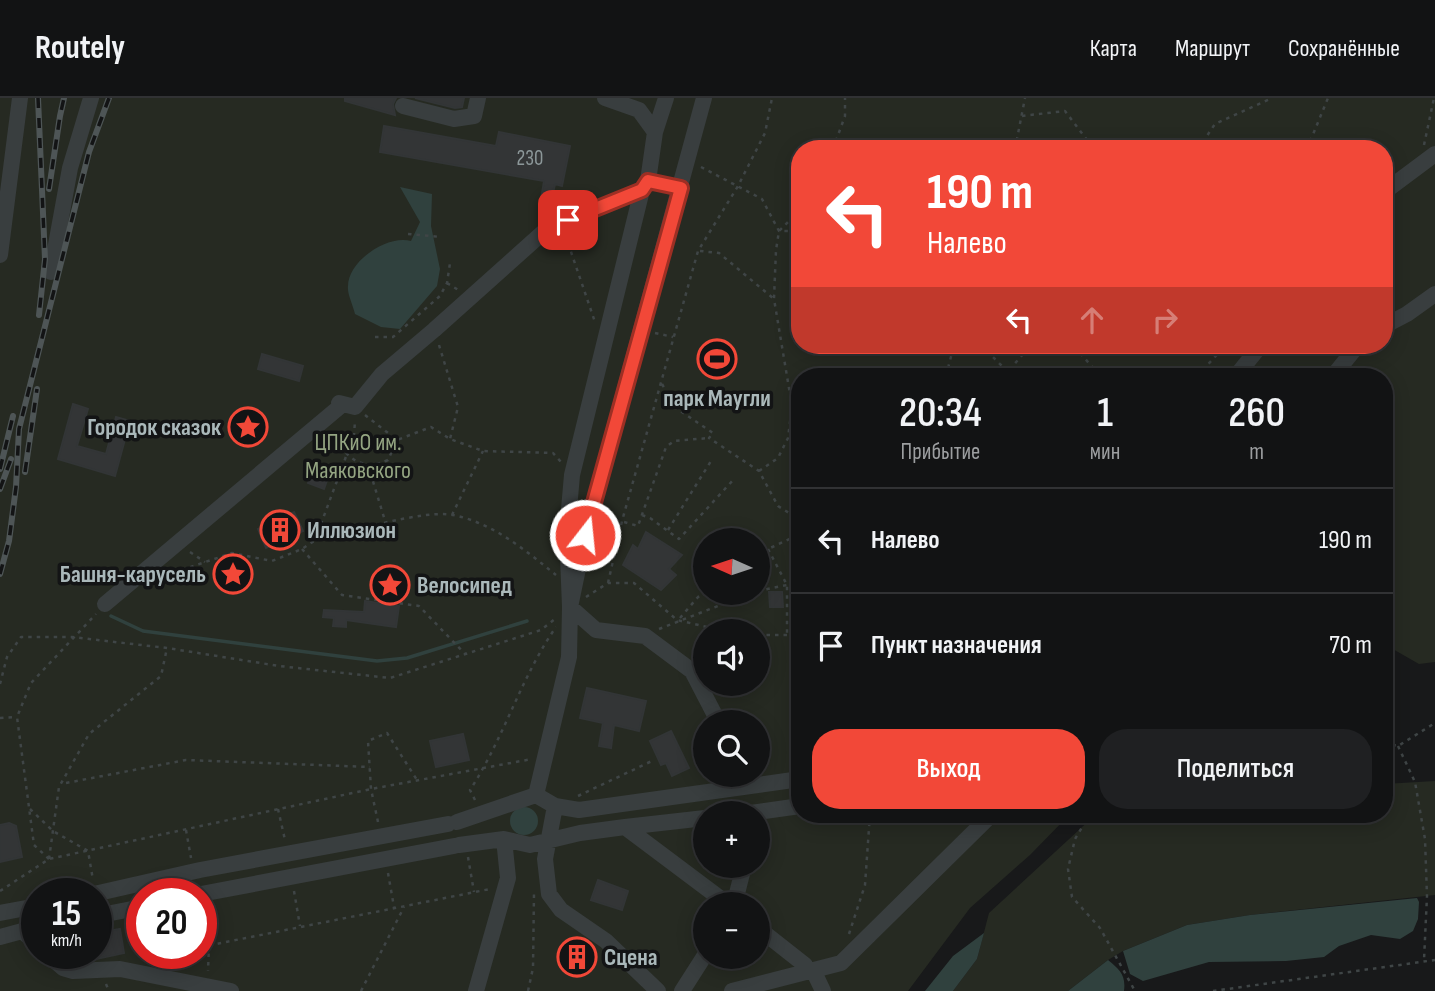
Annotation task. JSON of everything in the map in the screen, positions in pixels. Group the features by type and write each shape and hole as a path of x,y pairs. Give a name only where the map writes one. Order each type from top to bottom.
{"street":[{"path":"0,255 20,98"},
{"path":"51,272 70,169 90,98"},
{"path":"403,106 454,118 474,116 478,98"},
{"path":"605,98 639,110 655,132"},
{"path":"536,795 569,657 567,532 572,475 645,185 655,132 666,98"},
{"path":"570,607 585,535 704,98"},
{"path":"1393,185 1428,158"},
{"path":"105,604 346,405 548,228 645,185 681,188"},
{"path":"1393,321 1435,294"},
{"path":"1242,368 1254,354"},
{"path":"1340,368 1351,354"},
{"path":"570,607 596,630 645,636 692,671 712,710"},
{"path":"770,780 791,779"},
{"path":"112,890 288,853 453,823 536,795 555,806 579,810 713,787"},
{"path":"555,806 545,859 549,894 561,910 606,941 658,991"},
{"path":"770,810 791,807"},
{"path":"217,891 459,845 504,839 530,845 625,827 693,819"},
{"path":"732,991 809,969 841,963 983,823"},
{"path":"625,827 713,892"},
{"path":"477,991 508,878 504,839"},
{"path":"0,913 21,909"},
{"path":"0,937 21,931"},
{"path":"770,938 809,969 822,991"},
{"path":"66,969 120,969 231,991"},
{"path":"682,991 696,969"}],"path":[{"path":"608,583 622,521 698,251 738,187 765,133 772,98"},
{"path":"836,140 845,116 845,98"},
{"path":"1017,140 1025,98"},
{"path":"1204,140 1215,124 1272,98"},
{"path":"1311,140 1328,98"},
{"path":"1428,158 1434,98"},
{"path":"1022,116 1065,111 1087,140"},
{"path":"688,160 762,199 779,230 774,299 791,400"},
{"path":"779,230 791,219"},
{"path":"548,228 568,243 603,345"},
{"path":"779,230 791,231"},
{"path":"408,234 442,237"},
{"path":"698,251 719,253 774,299"},
{"path":"375,337 393,337 440,296 447,283 450,262"},
{"path":"434,330 458,407 450,439"},
{"path":"651,332 674,337"},
{"path":"990,354 1003,368"},
{"path":"1009,368 1022,354"},
{"path":"1081,354 1093,368"},
{"path":"1204,368 1218,354"},
{"path":"661,383 676,408 713,433 709,438"},
{"path":"346,405 397,440"},
{"path":"314,541 354,435 346,405"},
{"path":"759,471 778,458 788,438 791,414"},
{"path":"328,430 347,456 368,465 376,466 388,460 397,440 431,427 450,439 483,451 553,453 572,475"},
{"path":"622,521 638,526 667,447 674,441 709,438 759,471 778,506 791,514"},
{"path":"452,514 483,451"},
{"path":"668,531 711,461"},
{"path":"368,465 386,524"},
{"path":"642,515 679,540 735,478"},
{"path":"232,553 272,561 314,541 414,517 452,514 510,538 556,575"},
{"path":"770,548 791,538"},
{"path":"179,544 205,562"},
{"path":"302,549 342,594 419,606 466,655"},
{"path":"770,553 787,585 787,636"},
{"path":"0,684 7,657 21,637 72,637 167,648 279,666 390,678 541,630 570,607 608,583 634,583 677,620 693,624"},
{"path":"770,589 787,585"},
{"path":"677,620 693,602"},
{"path":"645,636 677,620 715,606"},
{"path":"485,767 541,648 570,607"},
{"path":"770,635 791,636"},
{"path":"49,859 34,845 17,717 31,683 72,637"},
{"path":"49,859 59,787 89,734 161,676 167,648"},
{"path":"0,718 17,717"},
{"path":"1393,745 1398,746 1435,723"},
{"path":"380,836 371,789 368,741 387,733 418,780"},
{"path":"1398,746 1415,782 1425,839 1427,896 1424,960"},
{"path":"0,891 49,859 371,789 545,757"},
{"path":"66,783 186,760 369,767"},
{"path":"555,806 654,760"},
{"path":"29,809 53,831 88,850"},
{"path":"278,809 288,853"},
{"path":"847,940 864,886 869,823"},
{"path":"1085,823 1075,839 1068,869 1072,897 1100,928 1135,991"},
{"path":"186,830 194,872"},
{"path":"459,845 475,892"},
{"path":"88,850 92,878"},
{"path":"385,859 394,908"},
{"path":"291,878 301,927"},
{"path":"217,944 504,887"},
{"path":"528,991 533,968 534,890"},
{"path":"361,991 405,906"},
{"path":"1213,991 1435,960"},
{"path":"208,969 208,987"}],"green space":[{"name":"ЦПКиО им. Маяковского","path":"0,98 1435,98 1435,662 1419,664 1393,649 1393,368 791,368 791,823 1061,823 1030,855 970,908 908,991 0,991"},
{"path":"1435,781 1435,895 1250,915 1187,925 1123,951 1068,991 953,991 977,959 989,913 1086,823 1393,823 1393,783"}],"shaded area":[{"path":"400,187 432,194 431,226 440,269 437,286 400,329 381,327 355,314 348,289 355,267 371,252 391,242 411,241 420,222"},
{"path":"524,807 534,811 538,821 534,831 524,835 514,831 510,821 514,811"},
{"path":"1417,898 1418,919 1413,931 1400,939 1371,935 1339,946 1324,957 1286,961 1209,962 1143,981 1130,974 1123,951 1187,925 1250,915"},
{"path":"984,933 977,959 953,991 925,991 953,956"},
{"path":"1108,960 1121,973 1124,991 1068,991"}],"building":[{"path":"345,98 396,98 393,104 395,115 345,101"},
{"path":"415,98 464,98 462,107 455,108"},
{"path":"384,126 496,146 499,132 570,146 562,186 555,184 550,208 540,205 544,181 380,152"},
{"path":"262,354 303,366 299,381 258,369"},
{"path":"73,404 88,409 77,446 106,454 116,417 130,421 115,476 58,459"},
{"path":"315,466 330,472 324,489 308,483"},
{"name":"Иллюзион","path":"294,512 303,531 266,548 258,529"},
{"path":"646,532 682,555 669,569 676,575 661,590 623,565 633,545 638,549"},
{"path":"770,592 782,592 783,607 770,607"},
{"path":"365,601 399,606 396,627 346,620 346,627 333,626 334,618 323,617 324,610 364,612"},
{"path":"587,688 646,701 639,731 614,725 611,748 599,746 603,723 580,718"},
{"path":"671,731 689,768 672,776 666,763 661,765 650,741"},
{"path":"463,734 469,760 436,767 430,741"},
{"path":"9,823 16,826 22,857 0,862 0,825"},
{"path":"598,880 628,891 622,910 591,900"},
{"path":"120,929 124,953 112,956 112,930"},
{"name":"Сцена","path":"582,942 592,961 571,972 561,954"}],"waterway":[{"path":"111,616 143,631 377,661 407,658 527,621"}],"railway":[{"path":"38,98 45,259 39,315"},
{"path":"49,189 64,98"},
{"path":"0,574 9,541 16,487 19,429 89,152 109,98"},
{"path":"25,472 37,389"},
{"path":"0,469 13,416"},
{"path":"0,489 11,459"}],"place":[{"name":"парк Маугли","path":"717,359"},
{"name":"Городок сказок","path":"248,427"},
{"name":"Иллюзион","path":"280,530"},
{"name":"Башня-карусель","path":"233,574"},
{"name":"Велосипед","path":"390,585"},
{"name":"Сцена","path":"577,957"}],"route":[{"path":"568,220 642,190 648,181 681,188 585,535"}]}
